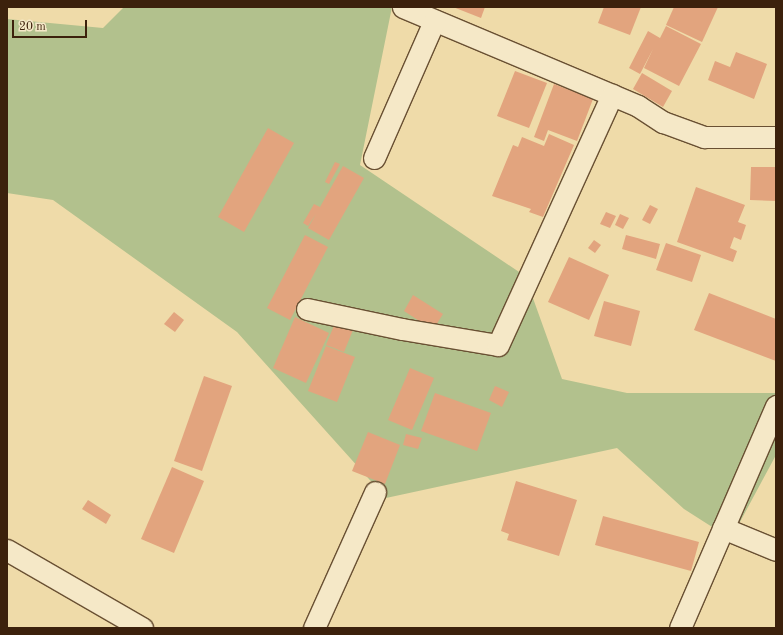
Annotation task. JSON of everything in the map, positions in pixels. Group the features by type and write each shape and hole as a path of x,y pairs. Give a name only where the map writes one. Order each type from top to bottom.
{"street":[{"path":"403,7 638,106 663,122 704,137 776,137"},
{"path":"374,158 434,21"},
{"path":"307,309 402,330 498,345 612,95"},
{"path":"680,628 776,406"},
{"path":"314,628 375,492"},
{"path":"723,528 776,550"},
{"path":"7,550 142,628"}],"green space":[{"path":"124,7 392,7 360,165 525,276 562,379 627,393 776,393 776,455 683,628 720,532 684,509 617,448 386,498 237,332 53,200 7,193 7,19 103,28"}],"building":[{"path":"453,7 485,7 481,18"},
{"path":"604,7 641,7 630,35 598,23"},
{"path":"674,7 718,7 702,42 666,25"},
{"path":"666,26 701,44 679,86 644,68 653,49 640,74 629,68 648,31 660,38"},
{"path":"736,52 767,64 754,99 708,80 715,61 730,67"},
{"path":"515,71 547,83 529,128 497,116"},
{"path":"642,73 672,91 663,107 633,89"},
{"path":"554,84 593,99 577,141 548,130 544,141 534,137"},
{"path":"268,128 294,143 244,232 218,217"},
{"path":"549,134 574,145 543,217 529,212 531,209 492,196 513,145 518,147 522,137 544,146"},
{"path":"335,162 340,164 329,184 325,182"},
{"path":"343,166 364,178 329,240 308,228 316,214 308,226 303,223 314,204 320,207"},
{"path":"751,167 776,167 776,201 750,200"},
{"path":"696,187 745,205 738,222 746,225 741,240 734,237 730,248 737,251 733,262 677,242"},
{"path":"650,205 658,209 650,224 642,220"},
{"path":"606,212 616,216 610,228 600,224"},
{"path":"620,214 629,218 623,229 615,225"},
{"path":"305,235 328,247 290,320 267,308"},
{"path":"626,235 660,244 656,259 622,249"},
{"path":"594,240 601,245 595,253 588,248"},
{"path":"666,243 701,255 692,282 656,270"},
{"path":"569,257 609,275 589,320 548,302"},
{"path":"709,293 776,319 776,361 694,330"},
{"path":"413,295 443,314 433,330 404,311"},
{"path":"604,301 640,311 631,346 594,336"},
{"path":"174,312 184,320 175,332 164,324"},
{"path":"295,317 329,333 306,383 273,368"},
{"path":"335,323 353,330 344,352 326,345"},
{"path":"326,346 355,357 337,402 308,391"},
{"path":"410,368 434,378 412,430 388,420"},
{"path":"204,376 232,386 202,471 174,461"},
{"path":"495,386 509,392 502,407 489,400"},
{"path":"435,393 491,413 477,451 421,431"},
{"path":"368,432 400,445 385,484 352,471"},
{"path":"406,434 422,438 418,449 403,445"},
{"path":"172,467 204,481 174,553 141,539"},
{"path":"516,481 577,500 559,556 507,540 509,534 501,531"},
{"path":"88,500 111,515 106,524 82,509"},
{"path":"603,516 699,542 691,571 595,545"}]}
